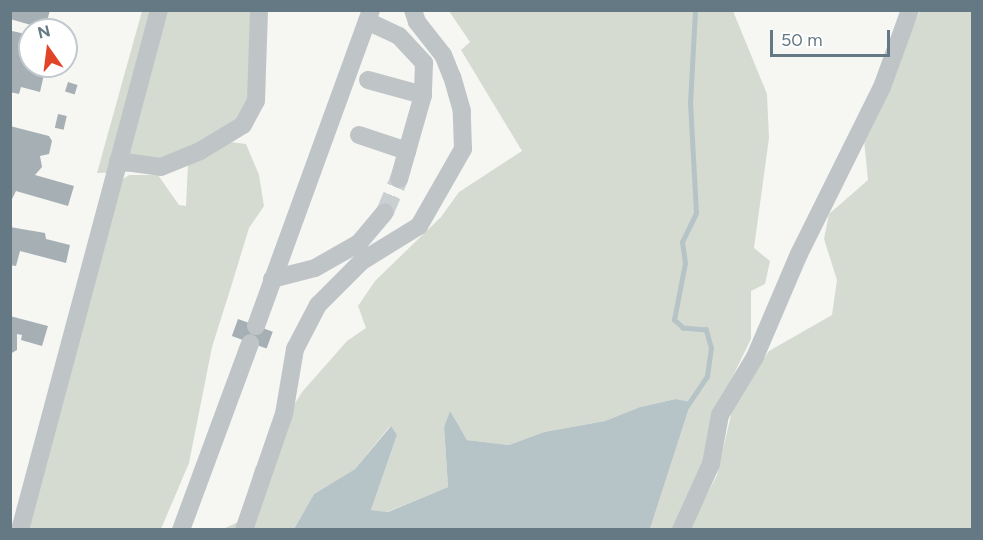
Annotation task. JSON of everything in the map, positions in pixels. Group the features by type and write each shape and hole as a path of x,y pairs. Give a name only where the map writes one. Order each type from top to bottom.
{"street":[{"path":"20,530 159,10"},
{"path":"118,161 161,167 200,151 243,125 256,101 259,10"},
{"path":"244,530 284,414 295,349 318,305 362,261 419,226 463,149 462,111 452,77 443,55 417,22 413,10"},
{"path":"681,530 711,464 720,415 755,357 799,254 882,87 910,10"},
{"path":"181,530 369,16 399,36 424,63 423,95 399,179"},
{"path":"368,80 423,95"},
{"path":"359,135 407,151"},
{"path":"272,279 315,268 359,243 385,212"}],"shaded area":[{"path":"142,11 251,11 250,99 237,123 152,171 97,173"},
{"path":"449,11 733,11 767,94 769,138 754,248 770,261 765,284 751,291 751,339 711,421 705,466 674,529 650,529 691,402 676,399 640,407 605,421 544,432 509,445 467,440 450,412 444,427 448,487 387,512 371,510 397,435 390,426 355,469 314,494 294,529 221,530 240,521 255,468 302,392 347,341 366,328 358,306 375,281 441,217 459,192 522,151 461,50 470,42"},
{"path":"920,11 972,11 972,529 689,530 717,475 734,402 769,351 832,315 837,280 824,239 829,214 868,180 864,140"},
{"path":"230,142 246,144 259,175 264,206 249,228 212,347 189,463 161,529 27,530 114,185 129,175 158,175 179,205 186,206 188,163"},
{"path":"676,399 691,402 650,529 294,529 314,494 355,469 391,426 397,435 371,510 388,512 448,487 444,427 450,411 467,440 509,445 544,432 605,421 640,407"}],"building":[{"path":"10,10 50,10 48,18 18,18 18,21 10,19"},
{"path":"12,31 18,32 18,78 43,78 40,92 21,87 19,94 10,92"},
{"path":"68,82 78,85 75,94 65,92"},
{"path":"58,114 67,116 64,130 55,128"},
{"path":"10,126 49,136 52,141 49,154 40,156 42,167 35,175 74,186 68,206 16,191 10,203"},
{"path":"10,227 45,233 46,239 70,245 66,263 20,251 16,266 10,265"},
{"path":"10,316 48,326 42,346 21,340 22,335 17,334 17,350 10,354"},
{"path":"238,319 273,332 267,349 232,336"}],"waterway":[{"path":"687,406 707,376 711,348 706,330 683,328 674,320 685,263 682,242 696,213 690,103 695,10"}],"tunnel":[{"path":"385,212 399,179"}]}
